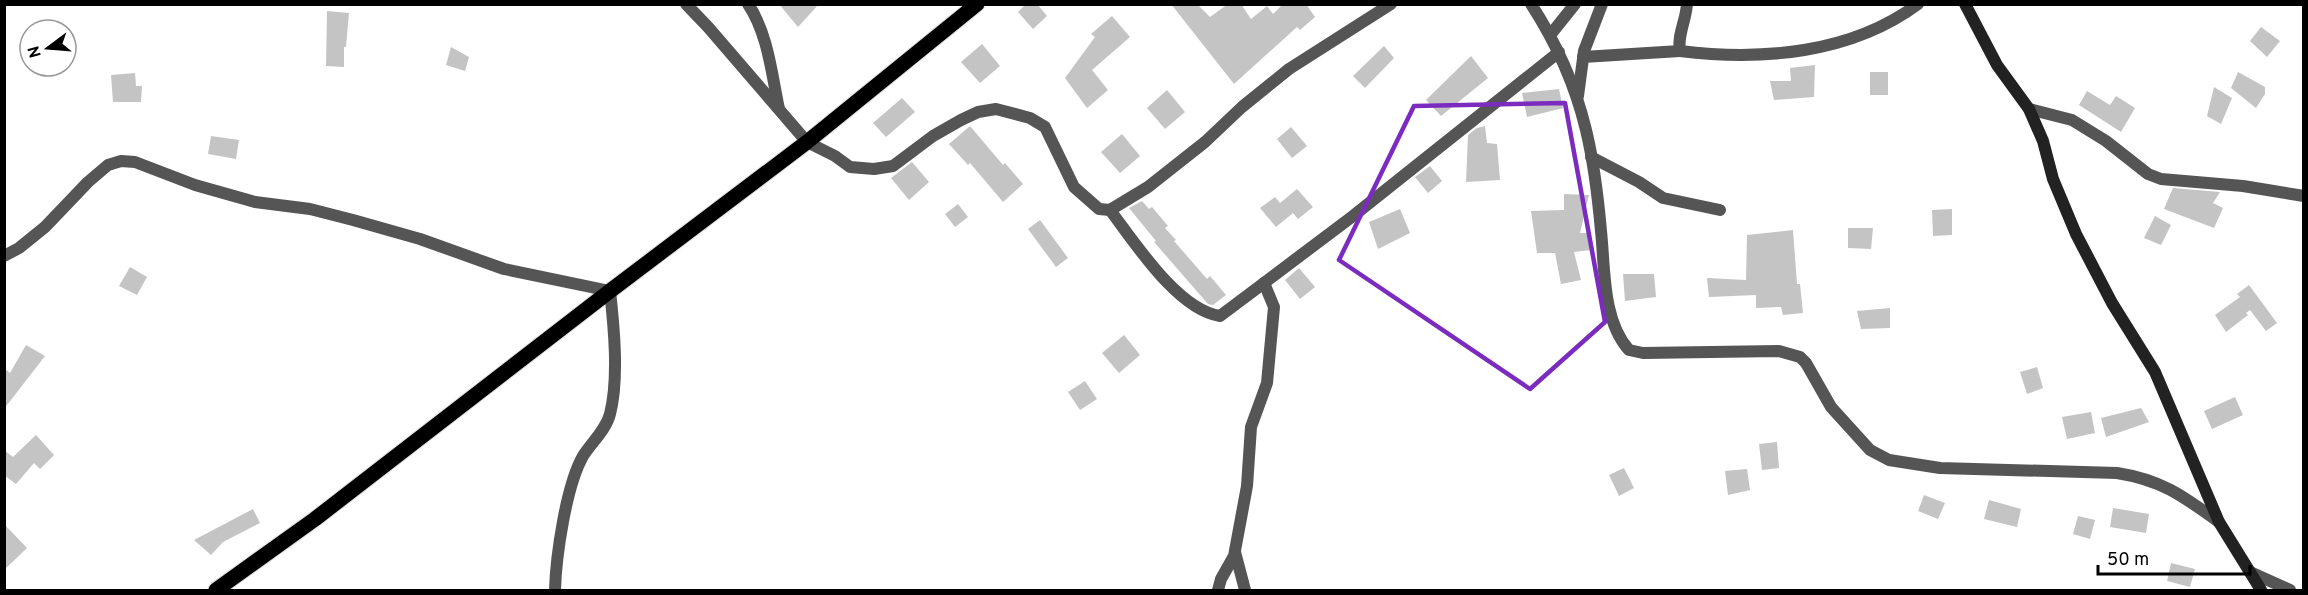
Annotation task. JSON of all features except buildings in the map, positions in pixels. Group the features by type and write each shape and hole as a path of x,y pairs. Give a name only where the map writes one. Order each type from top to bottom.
{"main road":[{"path":"216,591 315,519 807,142 977,4"}],"street":[{"path":"686,4 807,142 835,156 850,167 874,169 893,166 926,141 961,120 978,112 996,109 1030,118 1045,127 1074,187 1099,209 1110,210 1148,187 1205,142 1242,106 1289,69 1391,4"},
{"path":"748,4 756,15 779,110"},
{"path":"1531,4 1551,34 1569,74 1587,131 1596,186 1609,306 1617,332 1629,350 1643,353 1779,351 1791,354 1800,357 1806,363 1831,407 1850,429 1870,450 1889,460 1940,468 2117,473 2137,476 2157,482 2179,493 2219,522"},
{"path":"1551,34 1575,4"},
{"path":"1577,100 1583,57 1602,4"},
{"path":"1680,51 1678,39 1686,18 1687,4"},
{"path":"1583,57 1680,51 1742,57 1811,48 1848,41 1897,20 1918,4"},
{"path":"1965,4 1997,64 2029,109 2043,141 2053,180 2076,234 2112,303 2155,372 2219,522 2261,591"},
{"path":"1110,210 1158,273 1173,288 1207,314 1220,316 1353,216 1559,52"},
{"path":"2029,109 2072,120 2106,141 2148,174 2161,179 2242,186 2304,196"},
{"path":"1591,157 1663,198 1720,210"},
{"path":"4,256 19,248 45,227 88,182 108,165 121,161 135,162 195,185 255,202 310,209 353,220 420,239 504,269 610,291 614,329 613,401 609,418 582,458 573,482 556,572 555,591"},
{"path":"1218,591 1221,579 1235,552 1247,486 1251,427 1267,383 1274,307 1263,284"},
{"path":"1235,552 1245,591"},
{"path":"2250,572 2290,591"}],"highlighted area":[{"path":"1565,103 1605,322 1530,389 1339,260 1414,106"}]}
